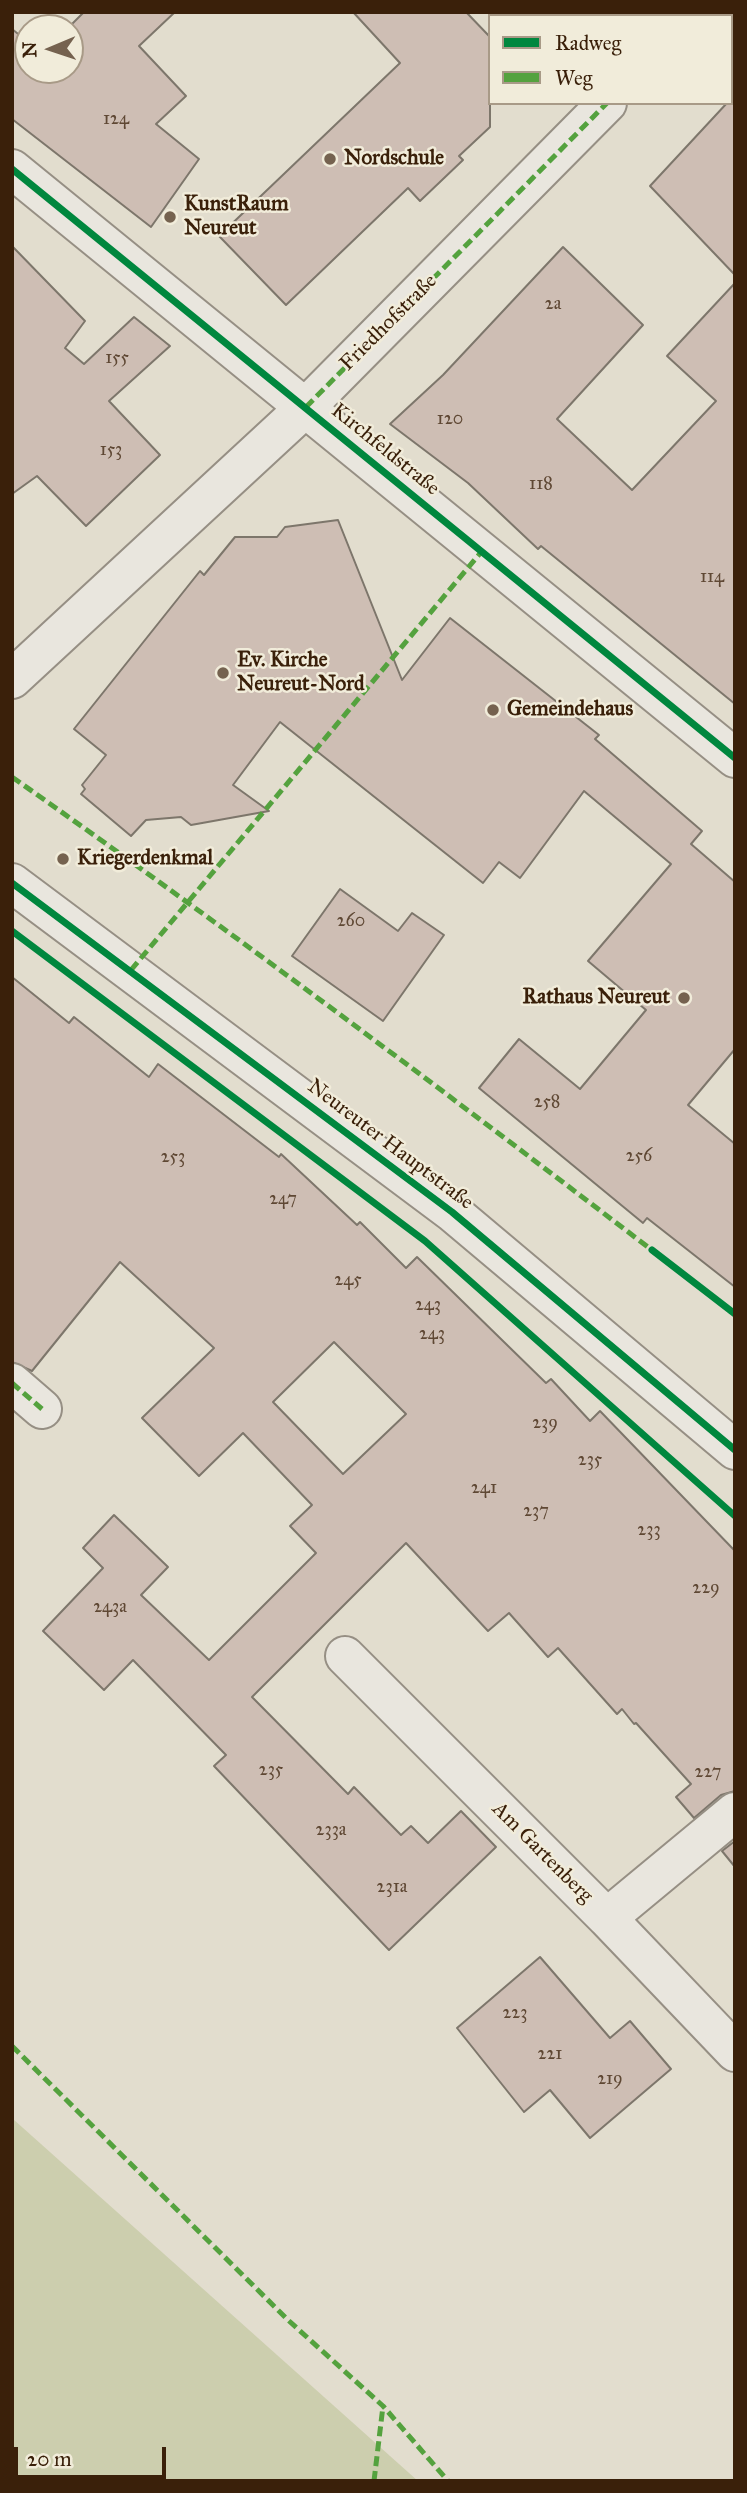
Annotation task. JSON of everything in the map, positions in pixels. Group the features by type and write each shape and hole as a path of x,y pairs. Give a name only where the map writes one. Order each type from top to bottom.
{"street":[{"name":"Friedhofstraße","path":"12,679 306,407 605,105"},
{"name":"Kirchfeldstraße","path":"12,169 735,758"},
{"name":"Neureuter Hauptstraße","path":"12,883 452,1212 735,1450"},
{"path":"12,1383 42,1409"},
{"name":"Am Gartenberg","path":"345,1656 607,1918 728,2033"},
{"path":"607,1918 735,1812"}],"green space":[{"path":"13,2119 418,2481 12,2481"}],"building":[{"path":"175,12 139,46 186,96 156,124 199,159 151,227 12,119 12,29 14,84 84,84 82,14"},
{"path":"353,12 466,12 488,35 490,127 459,156 463,160 420,201 408,188 286,305 219,236 400,63"},
{"path":"735,95 735,275 650,186 725,105 733,105"},
{"path":"12,246 85,321 65,348 84,364 134,317 170,346 109,401 160,455 86,526 37,476 12,494"},
{"path":"563,247 643,325 557,419 632,490 716,401 667,356 735,283 735,704 541,546 538,549 468,483 390,424 443,375"},
{"path":"338,520 402,680 450,618 599,735 595,739 702,831 691,844 735,882 735,1049 688,1105 735,1144 735,1287 647,1218 643,1223 479,1088 519,1039 580,1089 646,1010 588,961 671,864 584,791 520,878 499,862 483,883 280,722 233,785 269,811 191,825 181,817 146,820 131,836 81,794 85,789 82,785 106,755 74,729 200,571 204,575 235,537 277,537 285,527"},
{"path":"340,889 398,931 412,913 444,935 383,1021 292,956"},
{"path":"12,977 69,1023 74,1017 149,1077 158,1064 279,1157 281,1154 357,1225 360,1222 406,1268 417,1257 546,1383 551,1379 590,1421 600,1411 735,1551 735,1791 721,1795 694,1818 676,1797 691,1784 622,1709 617,1714 558,1648 548,1657 509,1613 488,1631 406,1543 252,1697 348,1794 354,1787 401,1835 411,1826 428,1843 461,1811 496,1847 389,1950 214,1766 226,1755 133,1660 104,1690 43,1631 103,1568 83,1548 114,1515 168,1567 141,1595 209,1660 316,1553 290,1526 312,1505 243,1433 199,1476 142,1418 214,1348 120,1262 32,1371 12,1362","holes":["334,1342 406,1414 343,1474 273,1402"]},
{"path":"735,1841 735,1867 722,1851"},
{"path":"540,1957 610,2038 630,2021 671,2069 590,2138 550,2090 524,2112 457,2028"}],"marked path":[{"path":"306,407 605,105"},
{"path":"131,970 482,551"},
{"path":"12,777 337,1012 657,1254"},
{"path":"12,1383 42,1409"},
{"path":"12,2046 288,2320 383,2406 448,2481"},
{"path":"374,2481 383,2406"}],"cycle path":[{"path":"12,169 735,758"},
{"path":"12,883 452,1212 735,1450"},
{"path":"12,931 425,1241 735,1516"},
{"path":"652,1250 735,1314"}],"place":[{"name":"Nordschule","path":"330,159"},
{"name":"KunstRaum Neureut","path":"170,217"},
{"name":"Ev. Kirche Neureut-Nord","path":"223,673"},
{"name":"Gemeindehaus","path":"493,710"},
{"name":"Kriegerdenkmal","path":"63,859"},
{"name":"Rathaus Neureut","path":"684,998"}]}
